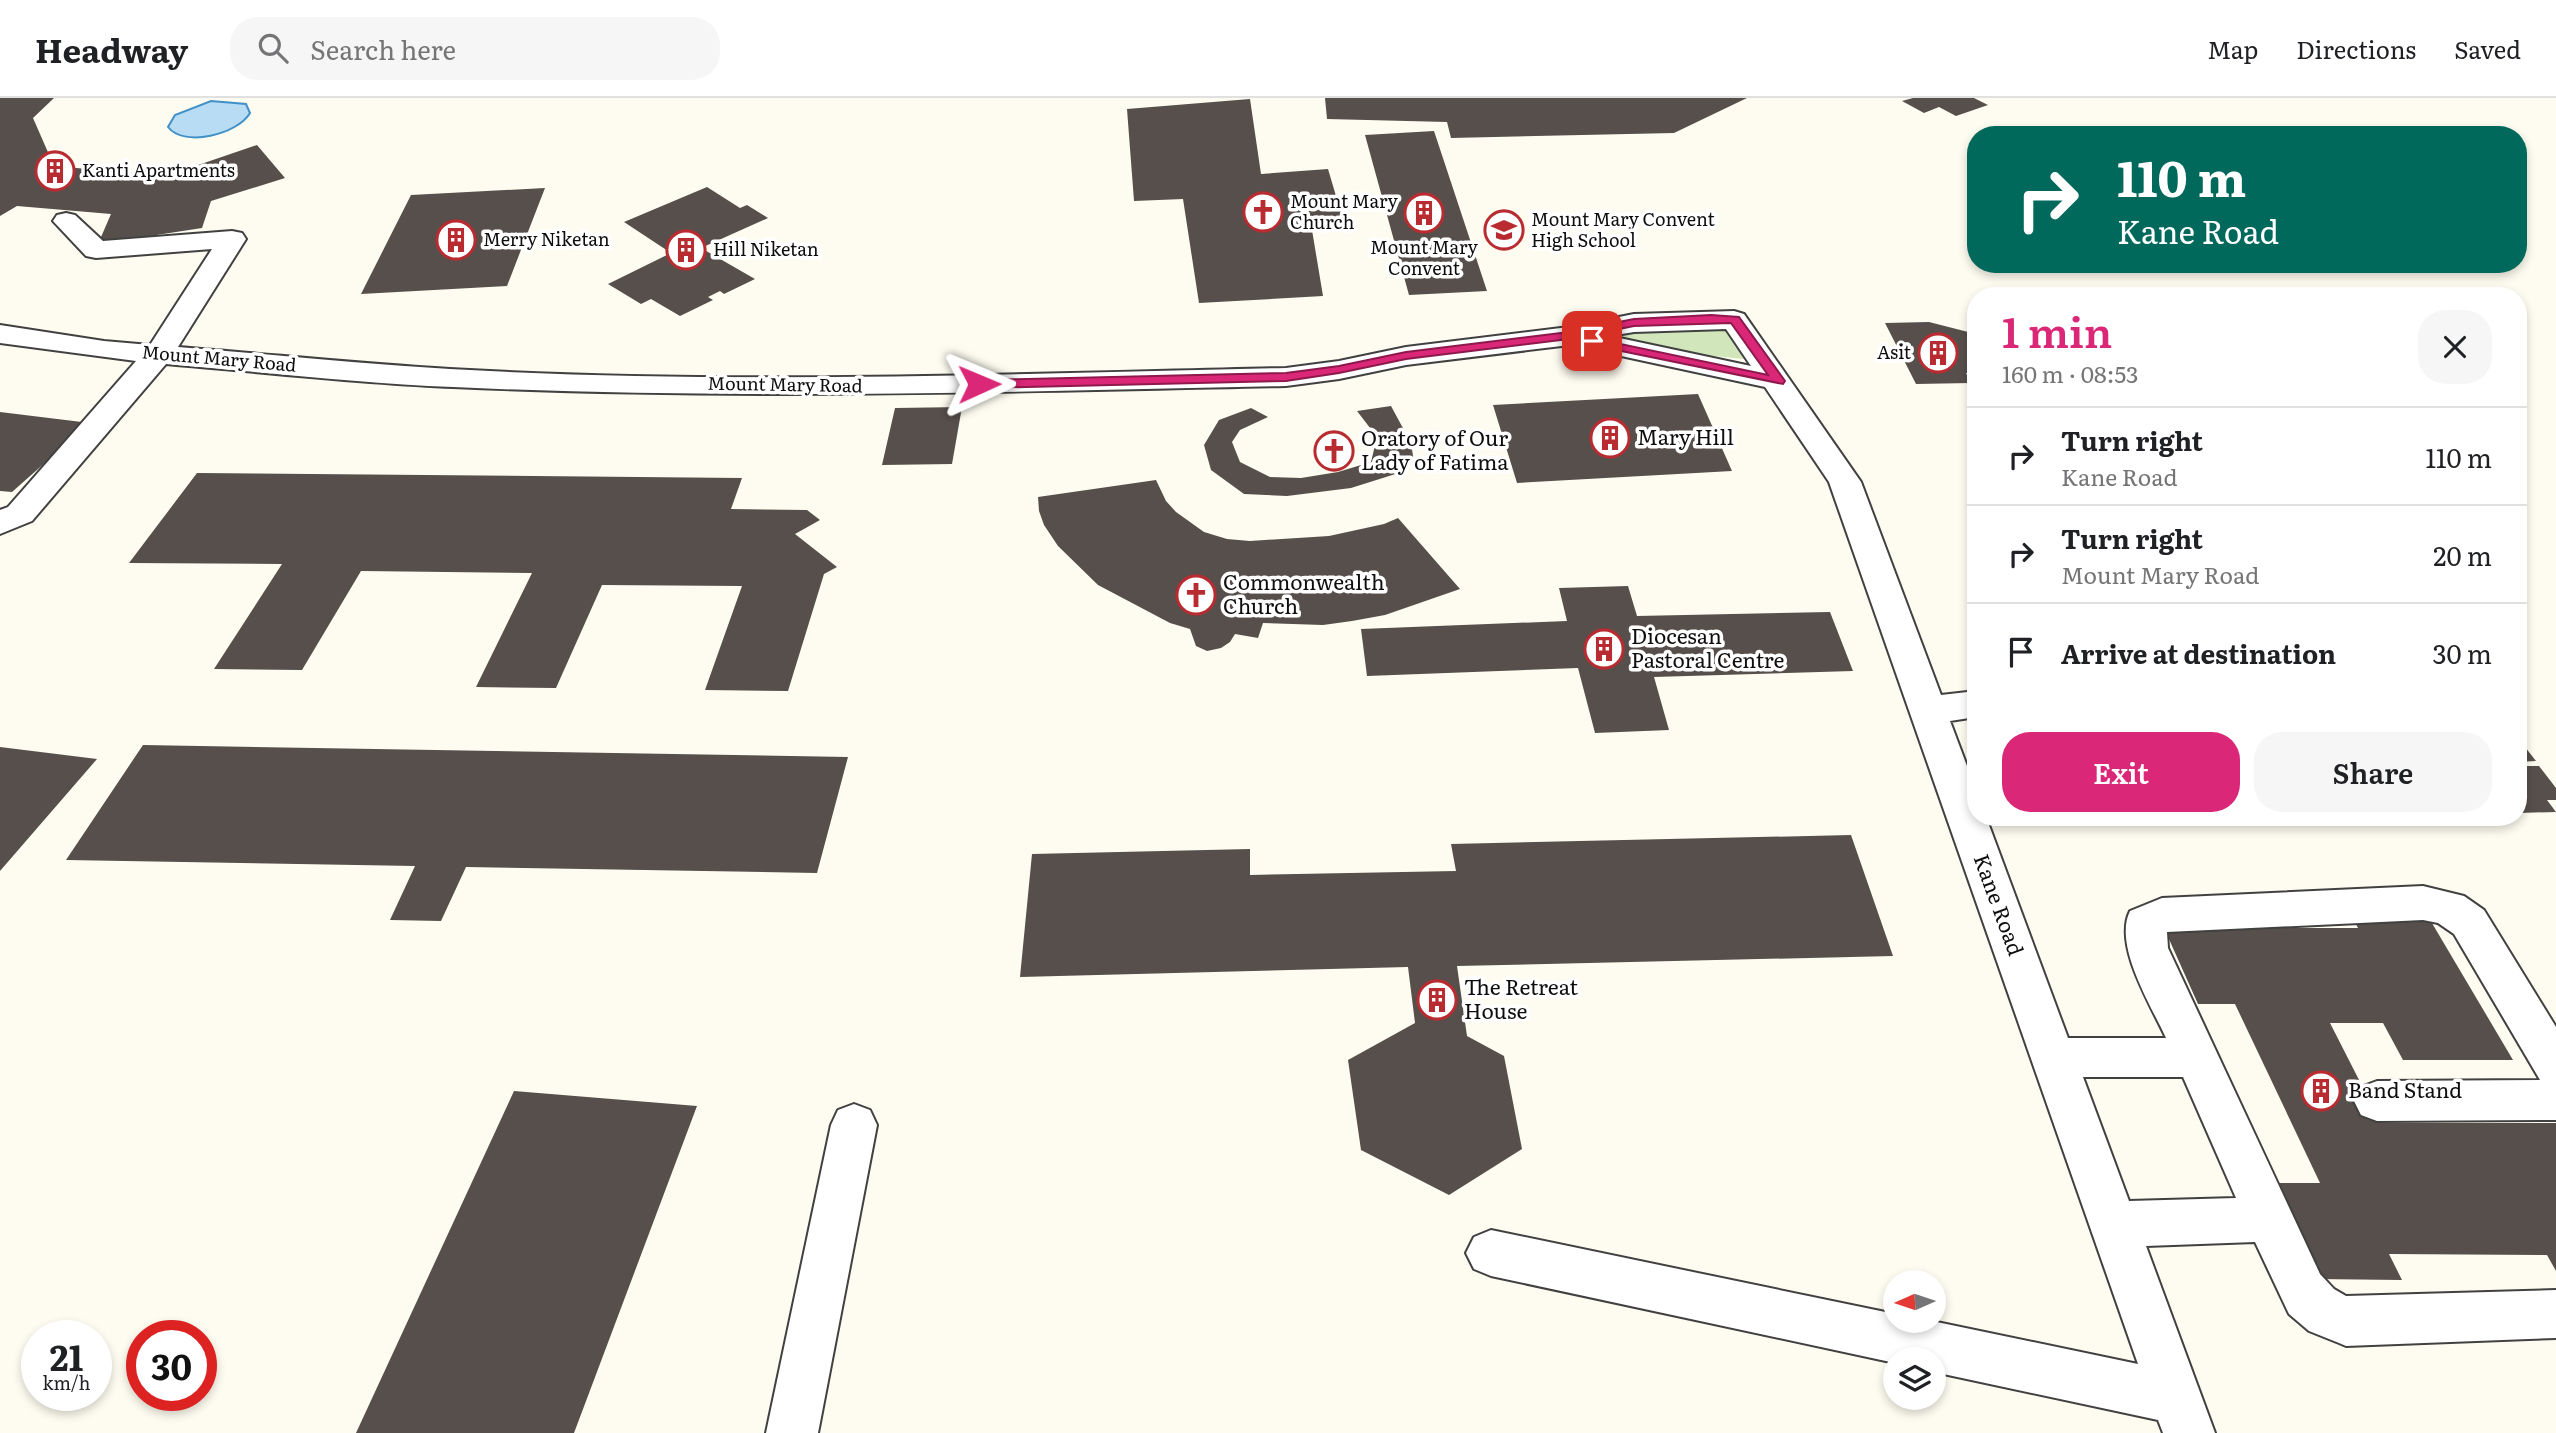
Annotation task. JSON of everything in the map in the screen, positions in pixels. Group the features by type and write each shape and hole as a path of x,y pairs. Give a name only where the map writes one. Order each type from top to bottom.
{"street":[{"path":"0,523 20,514 159,354 232,239 96,250 66,221"},
{"name":"Mount Mary Road","path":"0,334 104,350 451,377 750,386 875,386 1286,377 1339,370 1406,356 1569,336 1634,323 1734,320"},
{"name":"Kane Road","path":"1734,320 1845,482 1967,818"},
{"name":"Mount Mary Road","path":"1569,336 1778,381"},
{"path":"1928,710 1967,705"},
{"name":"Kane Road","path":"1970,826 2183,1415"},
{"path":"2556,1066 2469,922 2449,908 2423,903 2162,915 2145,923 2147,948 2302,1291 2313,1306 2333,1318 2346,1321 2556,1314"},
{"path":"2053,1057 2198,1058"},
{"path":"2377,1101 2556,1100"},
{"path":"792,1433 855,1125"},
{"path":"2113,1224 2270,1219"},
{"path":"1491,1253 2183,1415"}],"green space":[{"path":"1724,328 1744,359 1674,352 1612,338 1656,329"}],"water":[{"path":"211,101 246,104 250,113 234,127 210,136 186,137 168,127 175,115"}],"building":[{"name":"Kanti Apartments","path":"0,98 54,98 33,118 54,166 166,176 257,145 285,178 211,201 202,228 98,244 111,214 17,206 0,216"},
{"path":"1325,98 1747,98 1674,133 1451,138 1447,122 1327,119"},
{"path":"1913,98 1974,98 1988,105 1956,116 1939,107 1924,113 1902,101"},
{"name":"Mount Mary Church","path":"1250,99 1261,174 1328,169 1344,223 1311,224 1323,296 1199,303 1183,199 1134,201 1127,109"},
{"name":"Mount Mary Convent","path":"1434,131 1487,291 1409,295 1365,135"},
{"name":"Hill Niketan","path":"707,187 740,208 747,205 768,218 701,248 755,279 724,294 720,291 708,297 713,300 680,316 651,299 641,304 608,284 671,253 624,222"},
{"name":"Merry Niketan","path":"545,188 507,286 361,294 411,195"},
{"name":"Asit","path":"1929,322 1967,332 1967,383 1916,384 1885,323"},
{"name":"Mary Hill","path":"1698,394 1732,471 1517,483 1493,405"},
{"path":"1391,406 1411,443 1413,456 1405,471 1351,488 1287,496 1244,494 1211,470 1204,445 1219,420 1251,408 1268,417 1240,430 1232,442 1240,462 1270,477 1301,478 1338,472 1371,462 1377,437 1357,411"},
{"path":"962,407 952,464 882,465 895,408"},
{"path":"0,412 90,423 12,492 0,491"},
{"path":"197,473 742,478 731,509 807,510 820,520 795,534 837,567 824,574 788,691 705,690 742,586 602,585 556,688 476,687 532,573 361,571 302,670 214,669 282,564 129,563"},
{"path":"1156,480 1166,501 1176,512 1204,532 1227,539 1250,541 1329,536 1384,524 1398,518 1460,589 1385,615 1352,621 1323,625 1263,623 1258,638 1235,634 1230,642 1221,648 1207,651 1196,646 1190,629 1170,623 1098,585 1058,546 1044,525 1039,511 1038,497"},
{"name":"Diocesan Pastoral Centre","path":"1628,586 1637,616 1830,612 1853,671 1654,677 1669,730 1595,733 1578,668 1367,676 1361,629 1567,621 1559,588"},
{"path":"143,745 848,757 817,873 466,867 441,921 390,920 415,866 66,860"},
{"path":"0,747 97,759 0,871"},
{"path":"2527,750 2536,761 2527,762"},
{"path":"2527,766 2539,766 2556,788 2556,800 2547,800 2556,812 2527,813"},
{"name":"The Retreat House","path":"1851,835 1893,956 1457,966 1467,1036 1504,1056 1522,1149 1449,1195 1361,1150 1348,1060 1415,1023 1408,967 1020,977 1032,854 1250,849 1250,875 1456,871 1451,844"},
{"name":"Band Stand","path":"2350,913 2426,913 2513,1060 2403,1060 2383,1023 2330,1023 2381,1123 2556,1123 2556,1271 2547,1255 2389,1254 2402,1280 2315,1279 2271,1183 2320,1183 2235,1004 2198,1004 2164,928 2358,928"},
{"path":"514,1091 697,1106 574,1433 356,1433"}],"place":[{"name":"Kanti Apartments","path":"55,171"},
{"name":"Mount Mary Church","path":"1263,212"},
{"name":"Mount Mary Convent","path":"1424,213"},
{"name":"Mount Mary Convent High School","path":"1504,230"},
{"name":"Merry Niketan","path":"456,240"},
{"name":"Hill Niketan","path":"686,250"},
{"name":"Asit","path":"1938,353"},
{"name":"Mary Hill","path":"1610,438"},
{"name":"Oratory of Our Lady of Fatima","path":"1334,451"},
{"name":"Commonwealth Church","path":"1196,595"},
{"name":"Diocesan Pastoral Centre","path":"1604,649"},
{"name":"The Retreat House","path":"1437,1000"},
{"name":"Band Stand","path":"2321,1091"}],"route":[{"path":"979,384 1286,377 1339,370 1406,356 1569,336 1634,323 1711,319 1734,320 1778,381 1592,341"}]}
